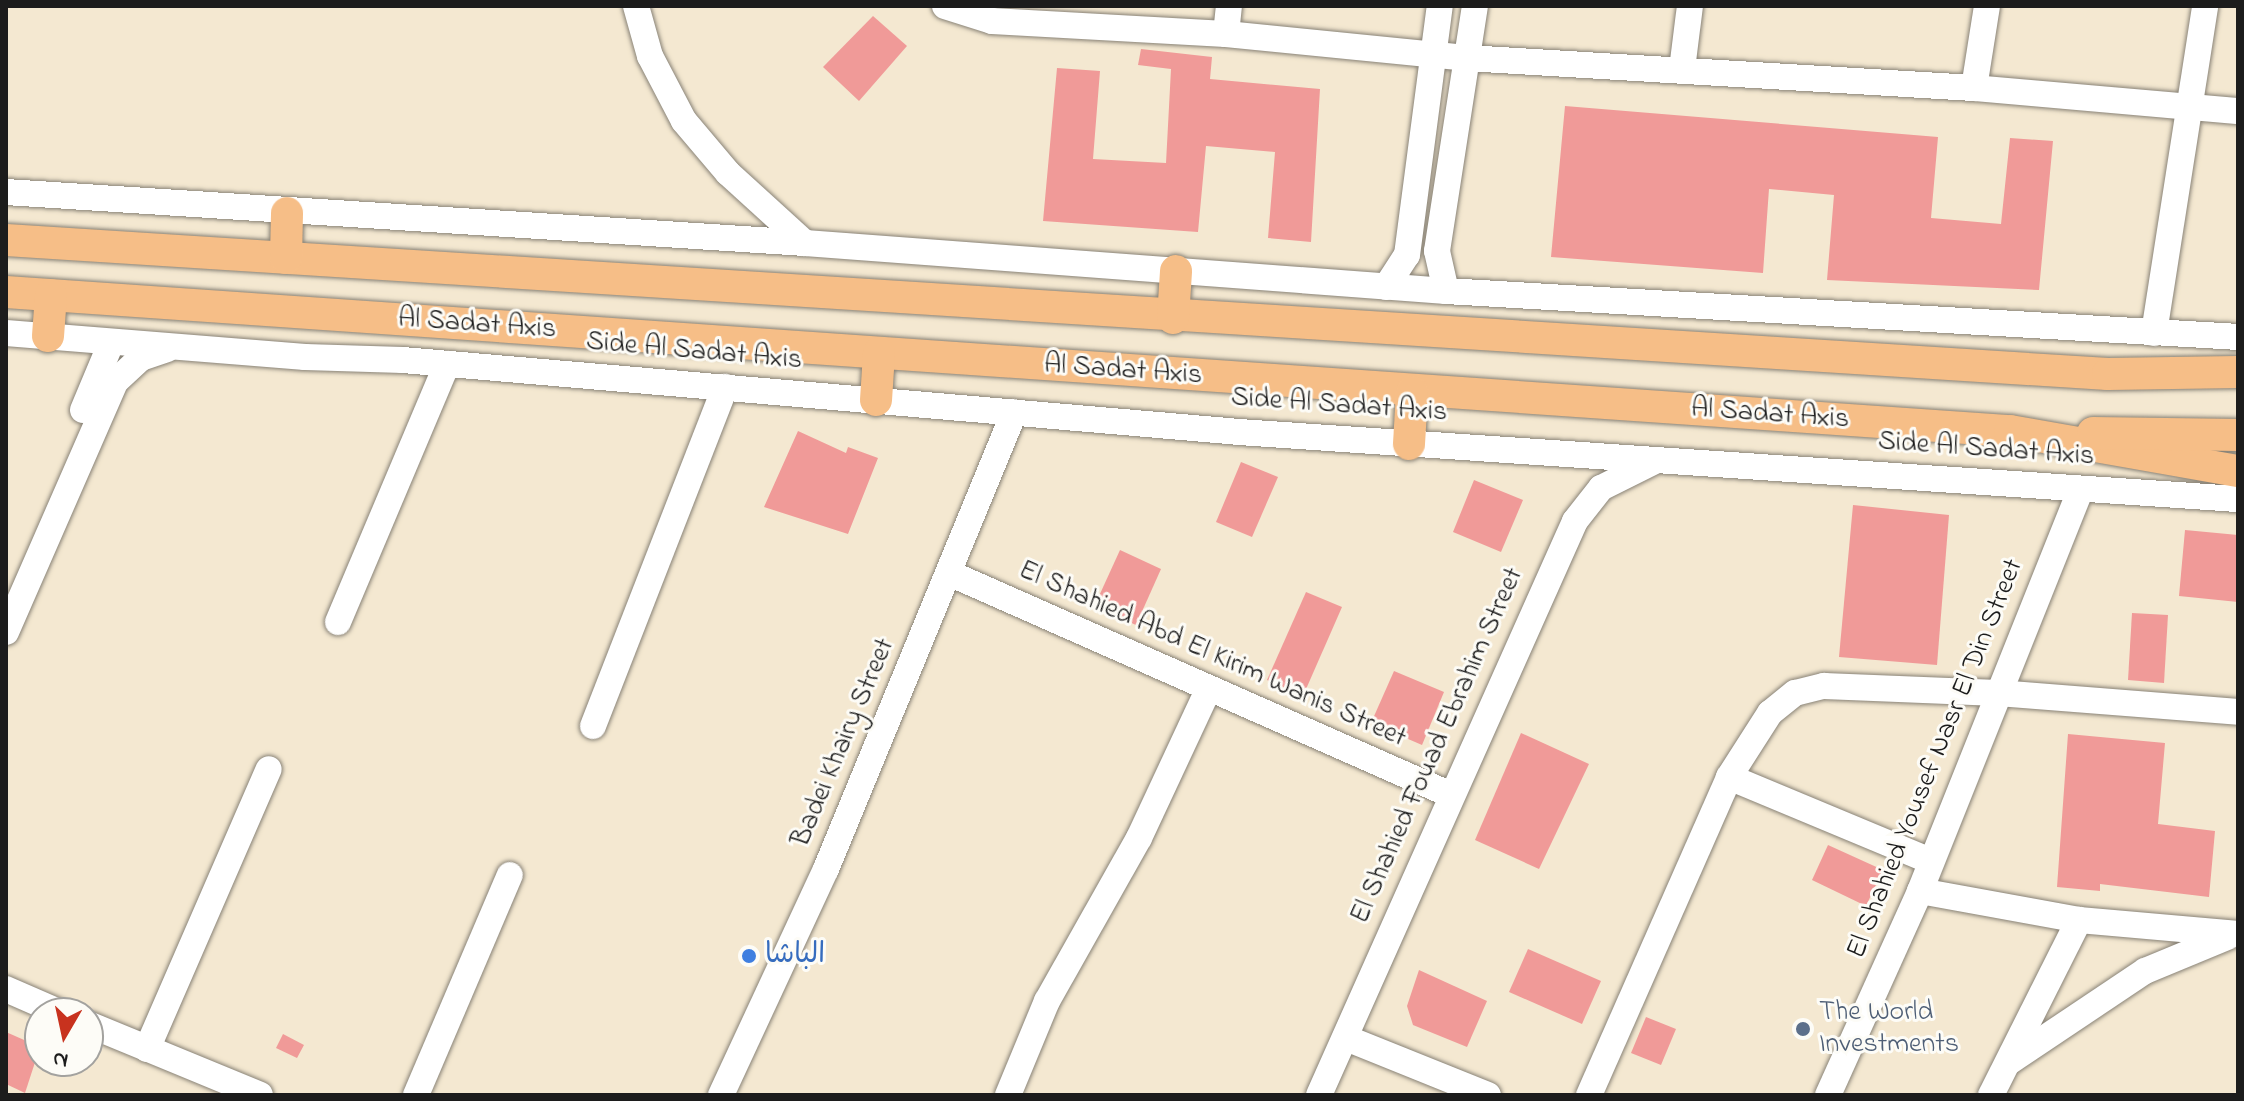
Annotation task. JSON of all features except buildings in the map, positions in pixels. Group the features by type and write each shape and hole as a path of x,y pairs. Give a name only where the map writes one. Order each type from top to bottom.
{"main road":[{"path":"286,258 287,213"},
{"name":"Al Sadat Axis","path":"6,240 1173,318 2108,374 2238,372"},
{"path":"1173,318 1176,271"},
{"name":"Al Sadat Axis","path":"6,292 1412,392 2010,431 2169,463 2238,471"},
{"path":"48,336 51,295"},
{"path":"876,400 879,353"},
{"path":"2108,374 2238,393"},
{"path":"1409,444 1412,392"},
{"path":"2010,431 2238,435"}],"street":[{"path":"636,6 650,56 684,121 728,173 805,243"},
{"path":"945,6 992,21 1226,34 1466,58 1974,88 2238,111"},
{"path":"1226,34 1229,6"},
{"path":"1386,287 1407,255 1440,6"},
{"path":"1446,291 1437,251 1475,6"},
{"path":"1682,69 1690,6"},
{"path":"1974,88 1987,6"},
{"path":"2154,333 2205,6"},
{"path":"6,192 287,213 805,243 1446,291 2238,337"},
{"name":"Side Al Sadat Axis","path":"6,333 111,343 447,364 1409,444 2238,499"},
{"path":"6,595 111,343"},
{"path":"6,632 115,382 141,358 174,347"},
{"path":"338,622 447,364"},
{"path":"593,726 725,387"},
{"name":"Badei Khairy Street","path":"721,1095 800,930 1014,412"},
{"name":"El Shahied Fouad Ebrahim Street","path":"1319,1095 1449,794 1581,510 1601,488 1658,460"},
{"name":"El Shahied Yousef Nasr El Din Street","path":"1828,1095 1920,891 2080,490"},
{"name":"El Shahied Abd El Kirim Wanis Street","path":"949,573 1449,794"},
{"path":"1589,1095 1729,777 1770,713 1803,690 1824,686 1998,693 2238,712"},
{"path":"1008,1095 1047,1001 1139,838 1208,690"},
{"path":"147,1049 269,769"},
{"path":"1729,777 1931,861"},
{"path":"416,1095 510,875"},
{"path":"1920,891 2079,920 2236,934"},
{"path":"1991,1095 2079,920"},
{"path":"2009,1062 2145,971 2236,934"},
{"path":"6,989 24,997"},
{"path":"104,1031 260,1095"},
{"path":"1346,1038 1488,1095"}],"place":[{"name":"الباشا","path":"749,956"},
{"name":"The World Investments","path":"1803,1029"}]}
